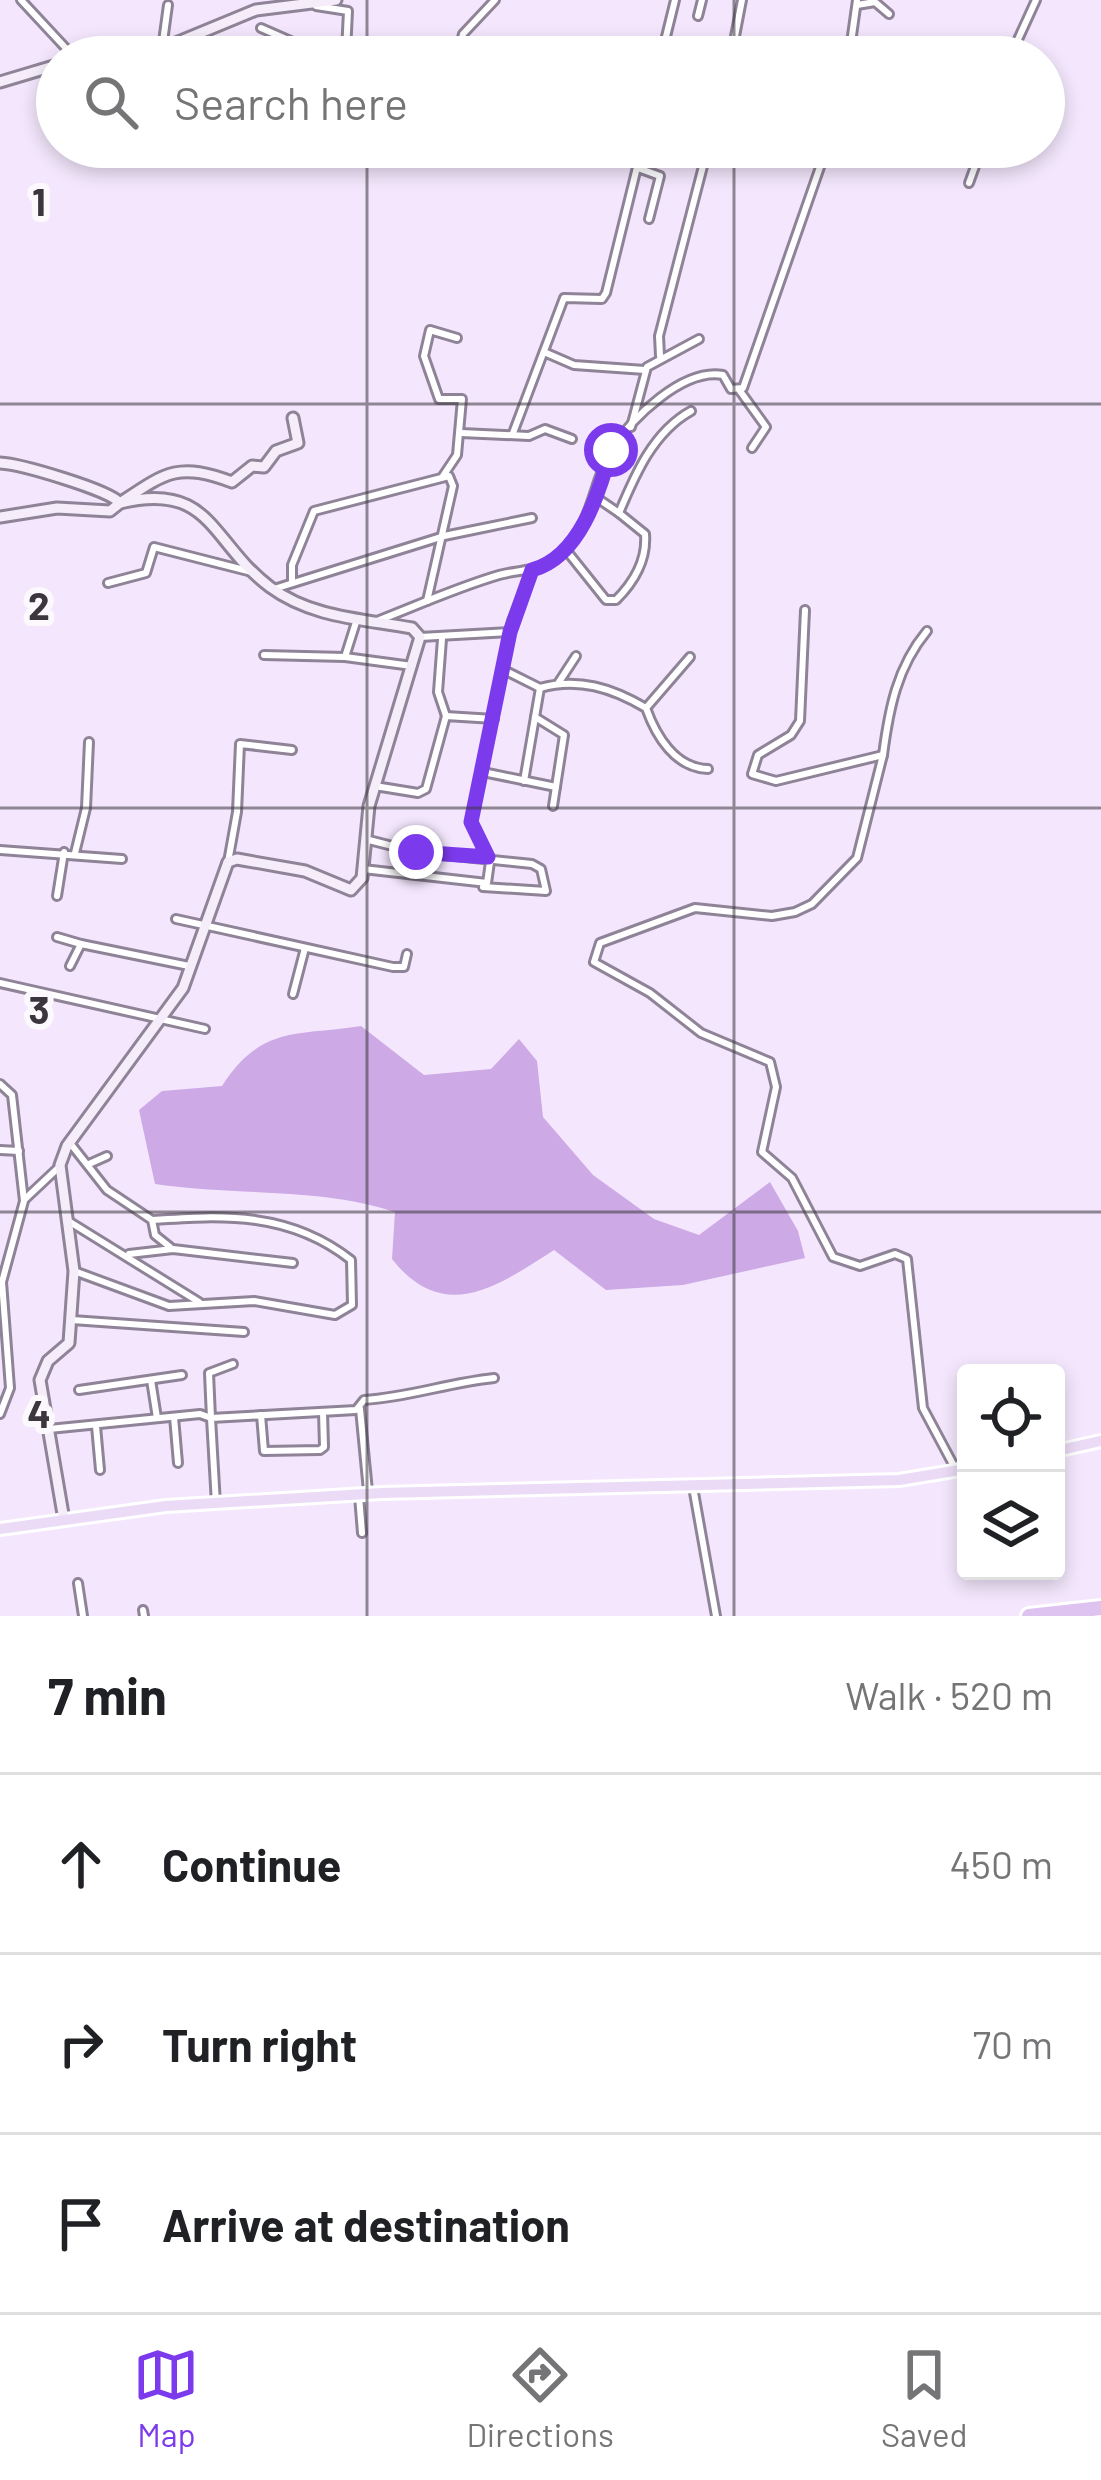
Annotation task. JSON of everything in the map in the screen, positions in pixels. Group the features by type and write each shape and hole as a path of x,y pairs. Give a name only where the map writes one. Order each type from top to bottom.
{"highway":[{"path":"1029,1616 1101,1608"}],"main road":[{"path":"1065,1449 1101,1441"},
{"path":"0,1529 217,1504 364,1495 899,1480 957,1471"}],"street":[{"path":"21,0 54,36"},
{"path":"316,6 336,0"},
{"path":"463,36 495,0"},
{"path":"666,36 675,0"},
{"path":"698,16 702,0"},
{"path":"735,36 742,0"},
{"path":"1020,36 1036,0"},
{"path":"853,36 857,2 875,2 889,14"},
{"path":"197,36 279,3 348,11 347,36"},
{"path":"163,36 168,5"},
{"path":"261,28 279,36"},
{"path":"0,82 36,71"},
{"path":"513,434 564,298 602,299 606,293 637,168 660,176 650,219"},
{"path":"660,356 659,336 702,168"},
{"path":"740,391 820,168"},
{"path":"969,183 974,168"},
{"path":"443,477 457,455 462,399 439,399 424,356 430,330 457,338"},
{"path":"631,430 645,370 660,356 699,339"},
{"path":"544,352 574,365 645,370"},
{"path":"375,621 505,573 532,570 566,550 597,499 611,450 658,400 713,373 740,391 766,427 752,448"},
{"path":"619,513 647,454 676,419 691,411"},
{"path":"0,517 57,508 110,511 167,471 204,471 232,482 252,466 264,466 276,451 298,442 293,418"},
{"path":"461,433 529,436 545,429 572,439"},
{"path":"0,463 40,469 72,486 111,494 120,503"},
{"path":"292,583 292,565 314,511 326,504 388,496 452,478 444,536 427,601"},
{"path":"120,503 154,495 175,498 201,512 274,590 317,613 412,628 420,637 510,632"},
{"path":"566,550 606,600 616,600 630,586 646,548 645,534 597,499"},
{"path":"274,590 444,536 532,518"},
{"path":"108,583 146,573 154,547 256,573"},
{"path":"482,887 490,874 488,857 471,822 501,669 532,570"},
{"path":"805,610 800,722 791,735 758,755 752,774 776,781 883,754"},
{"path":"345,657 357,619"},
{"path":"927,631 913,648 890,703 883,754 857,858 812,904 772,916 674,912 600,943 594,962 650,993 700,1033 770,1062 776,1087 761,1152 792,1178 833,1257 860,1266 895,1253 907,1259 923,1408 957,1463"},
{"path":"228,862 237,859 305,871 351,890 363,868 374,786 420,637"},
{"path":"374,786 418,793 426,789 446,716 439,692 442,639"},
{"path":"264,655 345,657 412,667"},
{"path":"559,682 576,656"},
{"path":"646,708 690,657"},
{"path":"501,669 539,688 559,682 602,686 646,708 654,731 677,758 707,770"},
{"path":"524,781 539,688"},
{"path":"446,716 494,719"},
{"path":"535,717 564,735 553,806"},
{"path":"75,853 86,808 88,742"},
{"path":"24,1201 60,1165 69,1142 192,967 228,862 238,812 240,744 292,749"},
{"path":"483,772 556,787"},
{"path":"363,868 482,887 546,891 541,869 488,857 416,852 365,838"},
{"path":"0,850 122,859"},
{"path":"57,896 64,852"},
{"path":"176,919 393,968 404,968 407,954"},
{"path":"57,937 192,967"},
{"path":"70,966 81,944"},
{"path":"293,994 305,948"},
{"path":"0,982 205,1029"},
{"path":"0,1084 12,1095 24,1201 2,1282 10,1388 0,1414"},
{"path":"69,1142 107,1190 152,1220 239,1214 274,1220 351,1260 355,1298 341,1314 254,1301 154,1304 74,1271"},
{"path":"0,1150 19,1151"},
{"path":"89,1164 106,1156"},
{"path":"60,1165 74,1271 72,1320 69,1343 48,1361 40,1380 64,1520"},
{"path":"152,1220 155,1235 173,1249"},
{"path":"70,1222 129,1254 199,1302"},
{"path":"129,1254 173,1249 293,1263"},
{"path":"72,1320 244,1332"},
{"path":"217,1504 209,1372 233,1364"},
{"path":"79,1390 182,1375"},
{"path":"362,1532 360,1406 364,1400 416,1396 429,1384 494,1378"},
{"path":"151,1379 157,1418"},
{"path":"49,1429 360,1406"},
{"path":"261,1415 265,1451 320,1450 324,1448 322,1412"},
{"path":"174,1417 178,1463"},
{"path":"95,1424 100,1470"},
{"path":"693,1487 716,1616"},
{"path":"78,1583 82,1616"}],"shaded area":[{"path":"361,1026 424,1075 491,1069 519,1039 537,1061 543,1117 593,1175 654,1219 699,1235 770,1182 798,1231 805,1258 683,1285 606,1290 554,1250 492,1286 451,1295 412,1279 392,1259 395,1212 307,1195 155,1184 139,1110 162,1091 222,1086 251,1052 282,1037"}],"route":[{"path":"416,852 488,857 471,822 512,621 532,570 561,556 597,499 611,450"}]}
